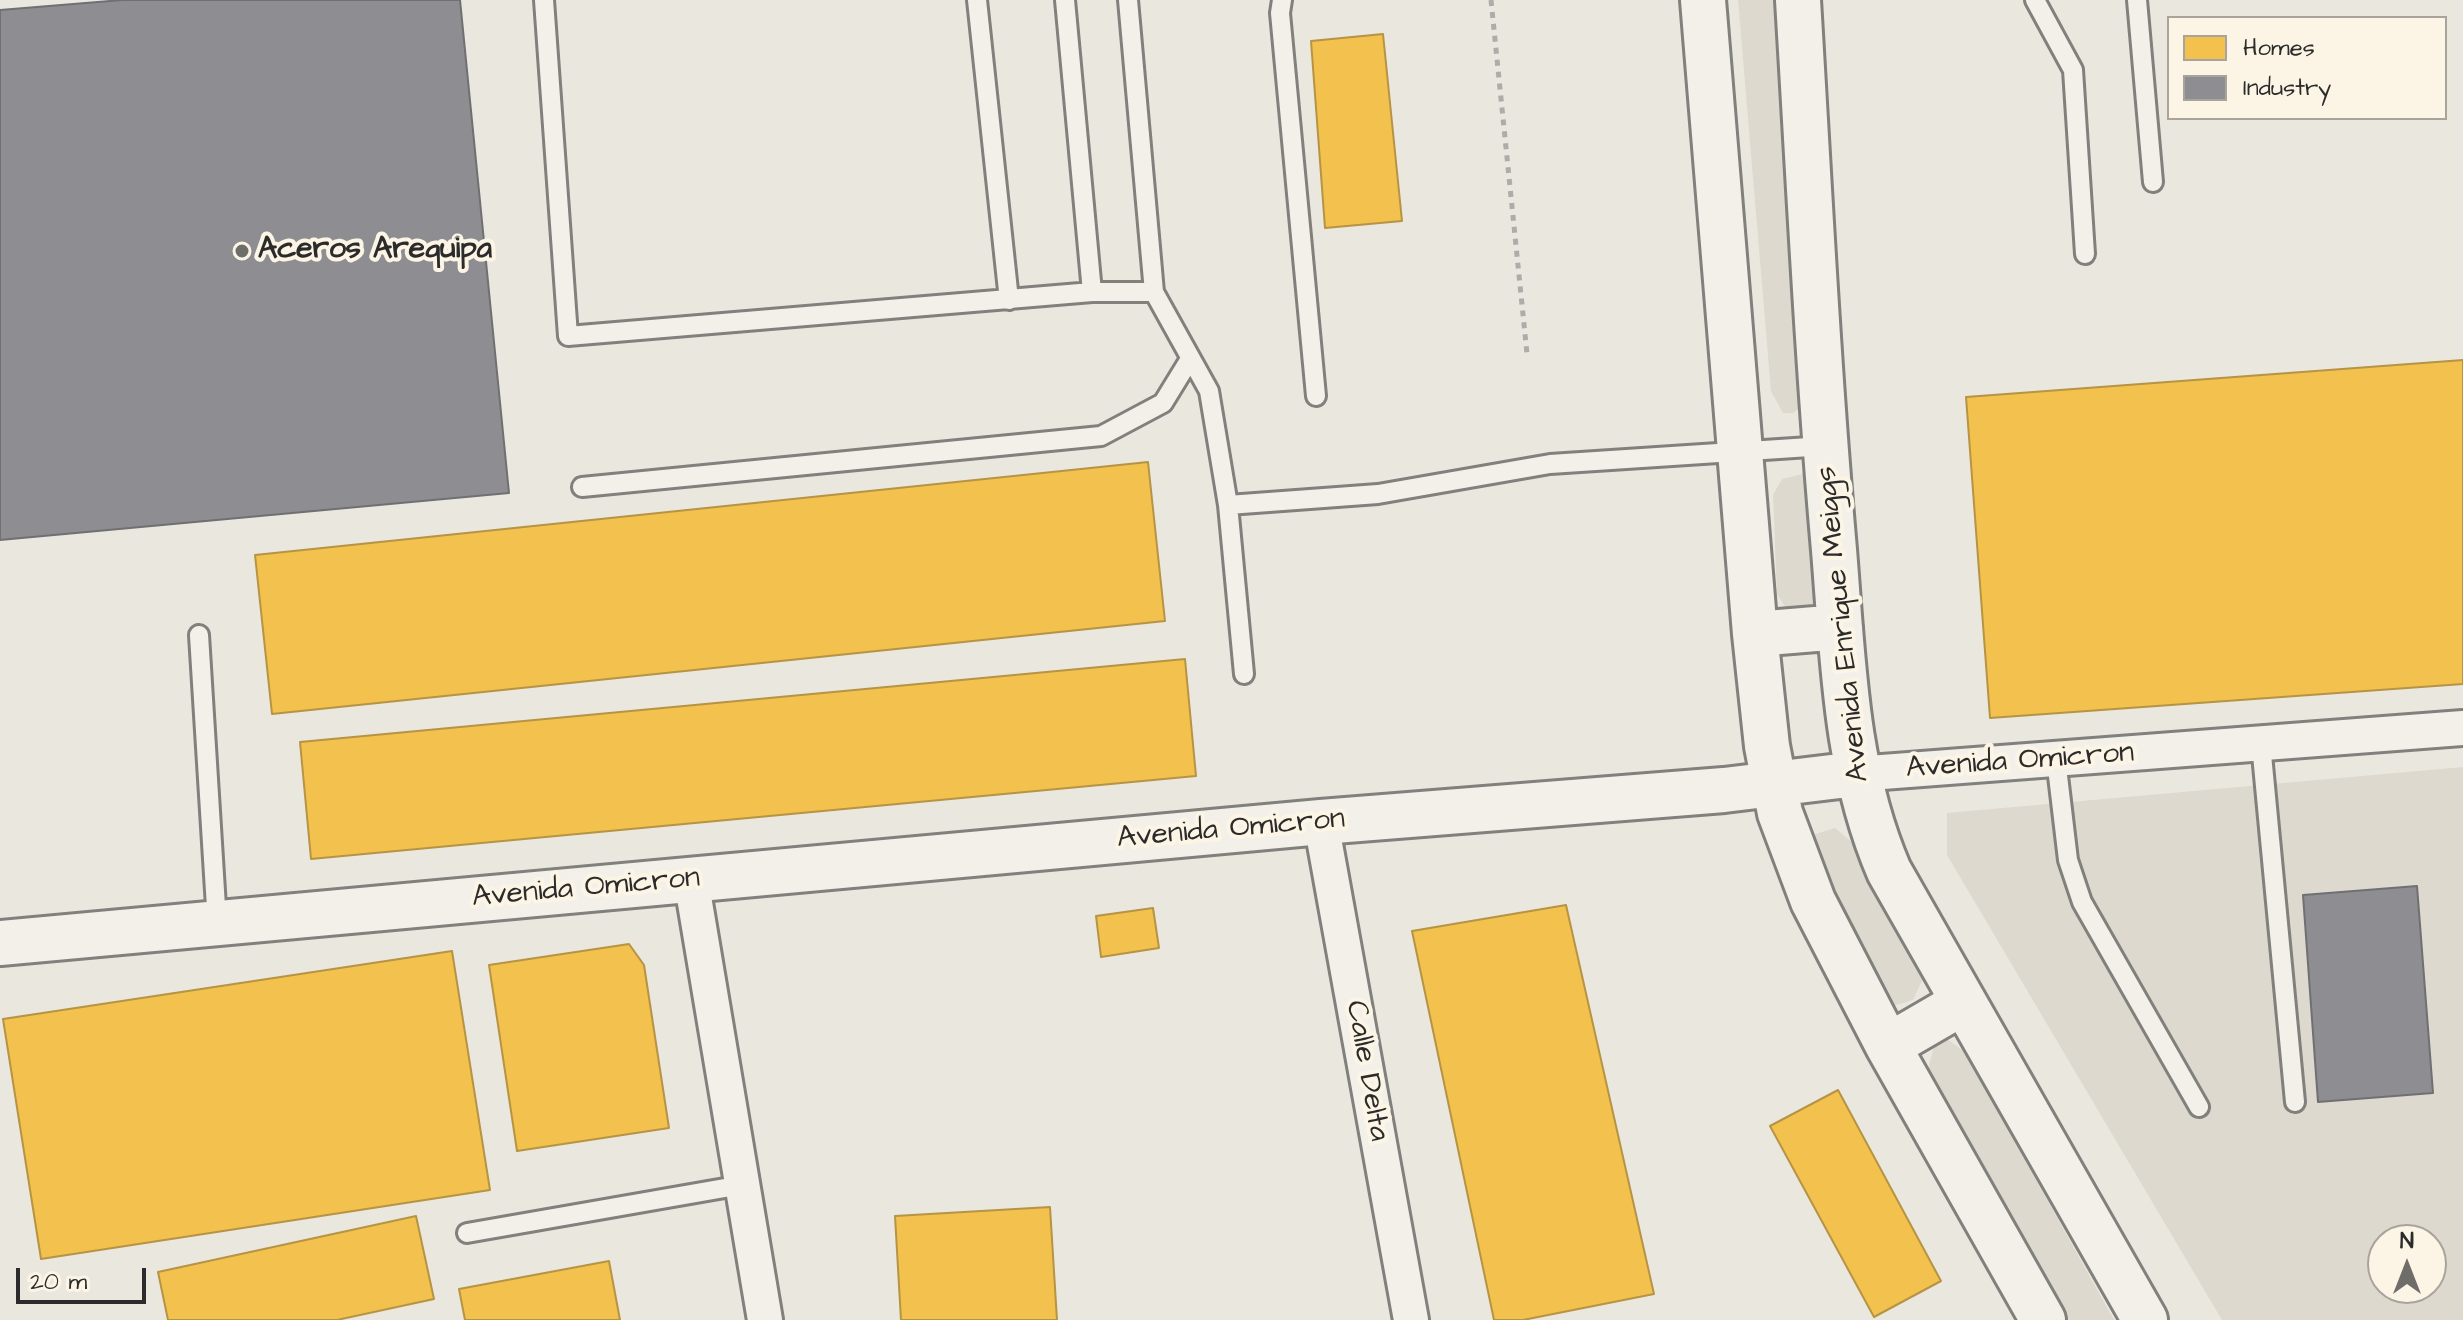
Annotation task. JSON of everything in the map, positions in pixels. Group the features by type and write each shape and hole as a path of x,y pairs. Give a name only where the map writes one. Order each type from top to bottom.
{"main road":[{"path":"1703,0 1755,634 1773,782 1789,843 1813,901 1888,1046 2043,1320"},
{"name":"Avenida Enrique Meiggs","path":"1798,0 1825,446 1856,774 1872,832 1889,871 2145,1320"},
{"path":"1755,634 1840,627"},
{"name":"Avenida Omicron","path":"0,943 1321,822 1724,790 1856,774"},
{"path":"1888,1046 1962,1003"}],"street":[{"name":"Avenida Omicron","path":"1856,774 2463,728"},
{"name":"Calle Delta","path":"1321,822 1411,1320"},
{"path":"691,879 765,1320"}],"lane":[{"path":"544,0 568,336 1092,292 1154,292"},
{"path":"977,0 1009,300"},
{"path":"1065,0 1092,292"},
{"path":"1128,0 1154,292 1209,391 1228,505 1244,674"},
{"path":"1282,0 1280,13 1316,396"},
{"path":"2035,0 2073,70 2085,254"},
{"path":"2137,0 2153,182"},
{"path":"582,487 1101,436 1163,403 1190,359"},
{"path":"1228,505 1378,494 1550,464 1825,446"},
{"path":"199,635 217,923"},
{"path":"2261,744 2295,1102"},
{"path":"2056,759 2068,860 2082,902 2199,1107"},
{"path":"467,1233 742,1185"}],"path":[{"path":"1491,0 1527,354"}],"shaded area":[{"path":"1738,0 1775,0 1806,403 1793,413 1783,413 1771,391"},
{"path":"1803,474 1818,490 1825,591 1808,614 1789,613 1777,594 1773,495 1782,479"},
{"path":"2463,767 2463,1320 2222,1320 1947,855 1947,813"},
{"path":"1835,828 1858,847 1925,974 1913,1000 1893,1006 1814,877 1809,836"},
{"path":"1947,1039 1965,1052 2114,1320 2067,1320 1928,1069 1934,1047"}],"building: Homes":[{"path":"1383,34 1402,221 1325,228 1311,41"},
{"path":"2463,360 2463,684 1990,718 1966,397"},
{"path":"1148,462 1165,621 272,714 255,555"},
{"path":"1185,659 1196,776 311,859 300,742"},
{"path":"1566,905 1654,1294 1523,1320 1494,1320 1412,931"},
{"path":"1153,908 1159,948 1101,957 1096,916"},
{"path":"629,944 644,965 669,1128 517,1151 489,965"},
{"path":"452,951 490,1190 41,1259 3,1019"},
{"path":"1838,1090 1941,1281 1874,1317 1770,1126"},
{"path":"1050,1207 1057,1320 901,1320 895,1216"},
{"path":"416,1216 434,1299 337,1320 168,1320 158,1272"},
{"path":"609,1261 620,1320 465,1320 459,1289"}],"building: Industry":[{"name":"Aceros Arequipa","path":"122,0 460,0 509,493 0,540 0,10"},
{"path":"2417,886 2433,1093 2318,1102 2303,895"}],"place":[{"name":"Aceros Arequipa","path":"242,251"}]}
